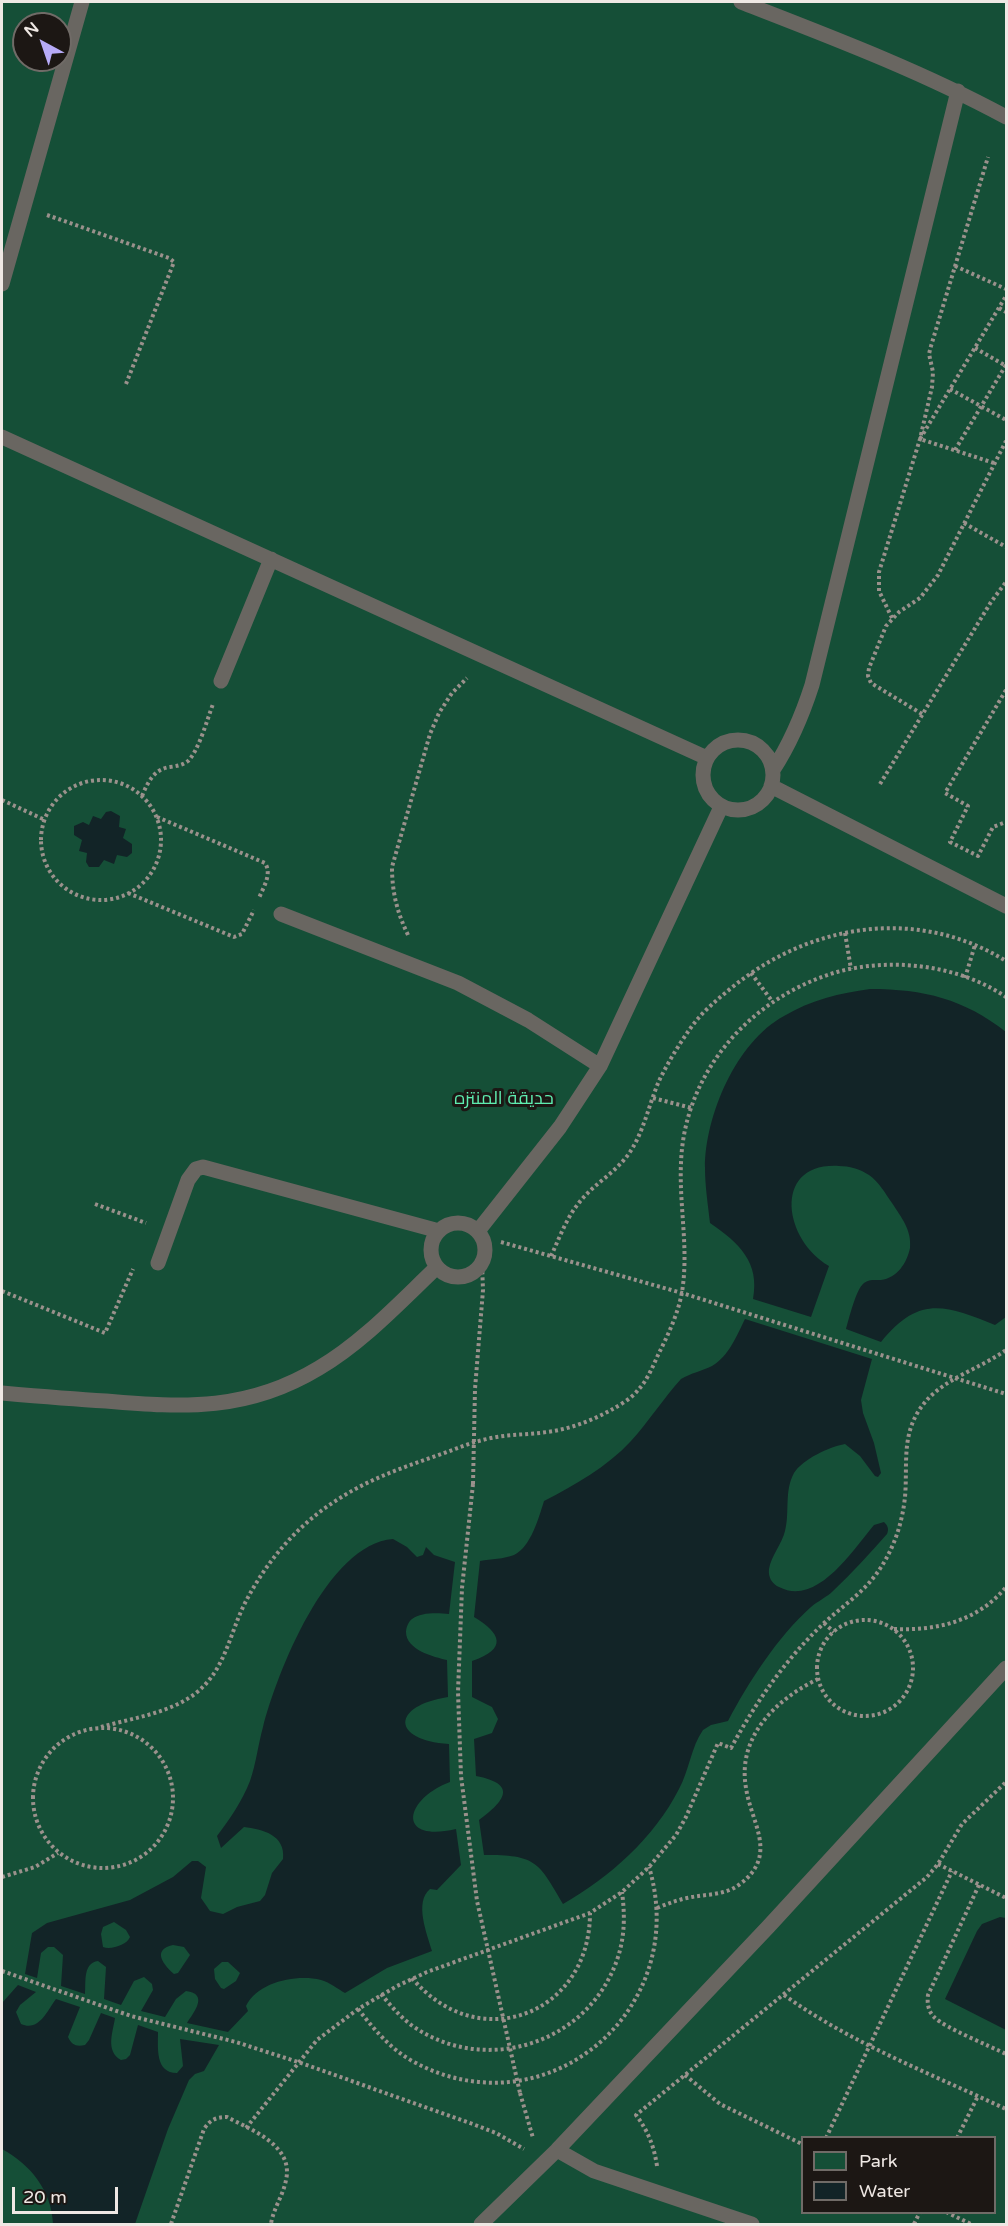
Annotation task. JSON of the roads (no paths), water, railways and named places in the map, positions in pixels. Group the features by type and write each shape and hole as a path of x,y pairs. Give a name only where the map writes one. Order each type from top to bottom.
{"lane":[{"path":"2,284 82,2"},
{"path":"741,2 903,66 958,91 1006,117"},
{"path":"772,778 769,759 761,749 751,743 739,741 726,742 716,748 707,758 702,776 708,794 722,807 736,811 751,808 764,799 812,686 958,91"},
{"path":"2,437 707,758"},
{"path":"221,681 271,559"},
{"path":"772,778 1006,906"},
{"path":"480,1234 560,1127 600,1066 722,807"},
{"path":"281,914 424,969 494,1000 600,1066"},
{"path":"158,1263 191,1174 203,1167 439,1231"},
{"path":"454,1223 463,1223 480,1234 485,1254 482,1263 475,1270 466,1275 455,1276 445,1274 437,1267 431,1256 432,1243 439,1231 454,1223"},
{"path":"2,1393 171,1406 203,1406 264,1394 310,1373 345,1351 437,1267"},
{"path":"481,2224 557,2150 769,1926 1006,1668"},
{"path":"557,2150 594,2171 752,2224"}],"water":[{"path":"111,811 120,816 119,827 126,829 123,838 132,844 132,853 127,857 117,855 114,864 104,860 99,867 89,867 86,862 87,853 79,851 82,840 74,835 74,826 83,822 89,825 93,816 101,819 106,812"},
{"path":"870,989 908,991 942,998 975,1011 1006,1032 1006,1317 995,1325 947,1309 934,1308 908,1317 881,1342 846,1329 861,1286 868,1281 887,1279 896,1273 904,1264 910,1248 905,1224 876,1181 869,1175 851,1167 817,1168 803,1176 794,1189 792,1205 794,1222 802,1239 813,1254 829,1266 811,1317 753,1299 753,1274 745,1255 730,1238 710,1223 705,1175 706,1148 717,1104 738,1062 751,1043 784,1016 826,998"},
{"path":"745,1319 872,1359 861,1400 881,1473 878,1477 875,1476 860,1456 845,1444 817,1454 798,1468 789,1487 785,1531 770,1564 771,1580 779,1587 793,1591 807,1589 833,1573 874,1525 884,1522 888,1532 831,1593 811,1607 787,1632 754,1676 728,1721 711,1725 703,1730 679,1789 669,1807 644,1840 614,1869 563,1904 547,1878 534,1863 515,1857 484,1855 479,1820 501,1800 503,1794 498,1784 476,1776 474,1739 492,1733 498,1719 492,1707 472,1697 472,1661 491,1651 496,1646 497,1640 490,1629 474,1617 480,1561 514,1555 520,1551 534,1531 544,1501 590,1475 622,1450 681,1379 712,1366 723,1357"},
{"path":"393,1539 407,1547 417,1557 423,1555 426,1547 434,1555 455,1562 449,1614 420,1615 409,1622 406,1632 407,1638 416,1648 428,1655 447,1660 448,1697 429,1701 416,1708 408,1715 405,1722 408,1730 416,1736 449,1744 450,1782 423,1799 416,1808 413,1818 416,1825 424,1830 437,1832 456,1829 461,1865 437,1890 430,1889 423,1902 423,1918 432,1951 387,1968 345,1993 324,1981 311,1978 289,1979 268,1986 252,1998 246,2006 248,2011 228,2032 187,2023 196,2009 198,2000 193,1993 186,1991 176,1999 165,2017 141,2011 153,1990 152,1984 144,1977 134,1981 121,2005 104,1999 106,1967 98,1961 93,1962 88,1969 85,1994 61,1986 63,1955 54,1947 48,1947 41,1953 37,1978 25,1974 32,1933 47,1923 130,1900 173,1877 192,1861 198,1861 206,1867 201,1898 210,1911 223,1914 237,1907 260,1901 265,1895 272,1873 283,1859 281,1844 277,1839 258,1829 244,1827 221,1848 217,1836 235,1810 250,1781 270,1704 293,1645 308,1615 327,1586 347,1563 369,1546","holes":["114,1922 126,1930 130,1937 118,1946 103,1947 101,1934 103,1927","173,1945 184,1947 190,1955 178,1973 174,1974 163,1962 161,1954 166,1947","222,1962 228,1962 240,1973 236,1981 224,1989 215,1979 214,1969"]},
{"path":"1000,1917 1006,1918 1006,2030 945,1999 977,1931 982,1924"},
{"path":"18,1985 36,1992 20,2005 16,2012 21,2024 27,2026 38,2023 56,1999 80,2007 68,2037 75,2045 85,2045 101,2013 115,2018 112,2046 113,2052 121,2060 130,2055 138,2025 158,2032 159,2058 161,2064 170,2072 177,2073 183,2066 180,2039 219,2045 204,2071 195,2074 189,2080 168,2129 135,2224 53,2224 49,2200 38,2180 22,2162 2,2149 2,2003"}],"park label":[{"name":"حديقة المنتزه","path":"504,1099"}]}
